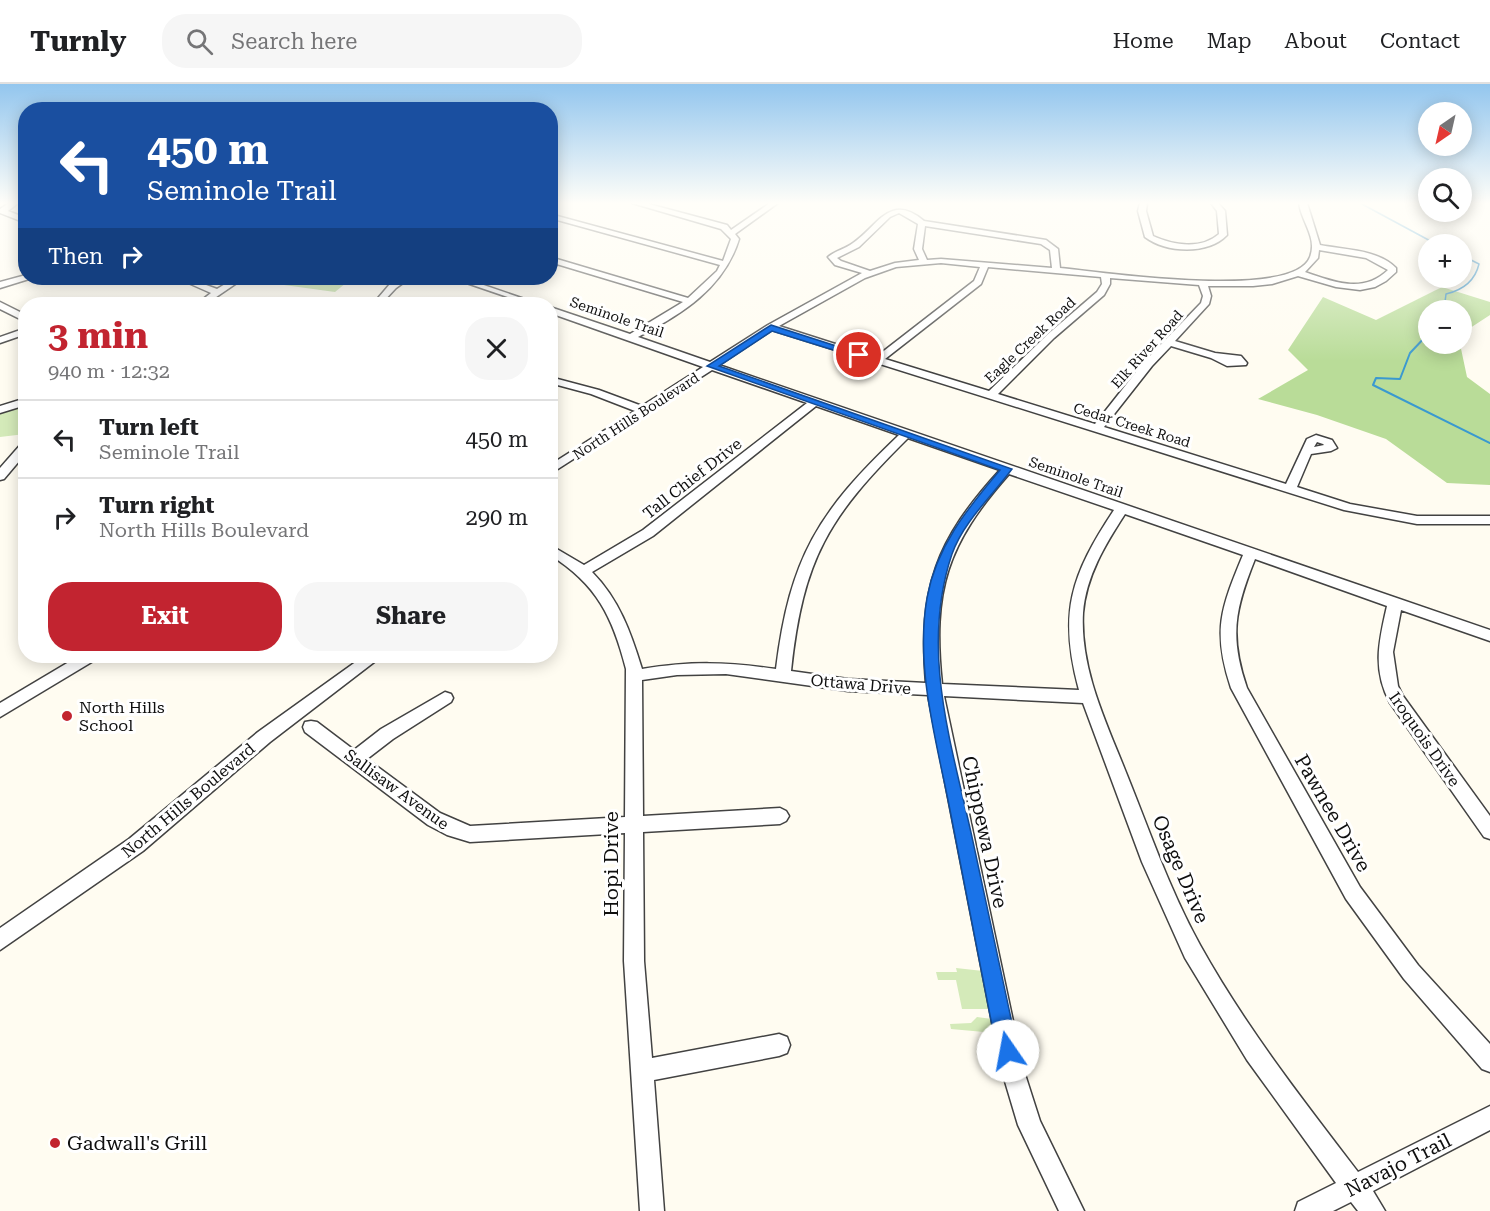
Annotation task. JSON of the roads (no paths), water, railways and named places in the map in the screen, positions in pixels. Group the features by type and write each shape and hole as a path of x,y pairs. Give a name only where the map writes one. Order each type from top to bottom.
{"street":[{"path":"694,256 725,264"},
{"path":"630,338 688,301 713,281 729,256"},
{"path":"836,256 832,258 838,263 869,273"},
{"path":"921,256 923,261"},
{"path":"1055,256 1056,271"},
{"path":"1298,273 1311,262 1313,256"},
{"path":"1298,273 1341,286 1364,288 1376,285 1393,270 1389,264 1359,256"},
{"path":"558,261 688,301"},
{"name":"North Hills Boulevard","path":"558,466 771,327 869,273 889,266 923,261 1203,283 1252,283 1298,273"},
{"path":"877,361 978,282 985,265"},
{"name":"Eagle Creek Road","path":"990,396 1049,337 1101,293 1106,284 1105,275"},
{"path":"0,285 18,279"},
{"name":"Elk River Road","path":"1097,429 1148,364 1204,304 1207,296 1203,283"},
{"path":"198,285 218,293"},
{"path":"212,297 230,285"},
{"path":"383,297 395,285"},
{"path":"476,285 511,297"},
{"path":"0,305 18,315"},
{"name":"Seminole Trail","path":"558,313 1490,636"},
{"name":"Cedar Creek Road","path":"771,327 1348,507 1398,518 1449,522 1490,520"},
{"path":"0,340 18,334"},
{"path":"1168,342 1214,356"},
{"path":"558,382 595,392 644,411"},
{"name":"Tall Chief Drive","path":"584,571 639,540 815,402"},
{"path":"0,410 18,404"},
{"path":"783,675 794,600 819,534 853,485 906,434"},
{"path":"1290,489 1306,451"},
{"path":"0,476 18,455"},
{"path":"558,458 566,461"},
{"name":"Chippewa Drive","path":"1007,469 959,528 939,574 933,597 930,640 934,690 1012,1068 1030,1125 1072,1211"},
{"name":"Osage Drive","path":"1122,508 1086,568 1078,596 1077,648 1089,697 1155,872 1194,953 1244,1036 1373,1211"},
{"name":"Pawnee Drive","path":"1251,553 1230,604 1226,621 1227,652 1239,688 1353,893 1411,972 1490,1061"},
{"name":"Hopi Drive","path":"558,554 584,571 602,591 618,616 626,635 634,676 634,961 652,1211"},
{"name":"Iroquois Drive","path":"1395,603 1383,659 1387,683 1395,699 1490,831"},
{"path":"0,711 79,663"},
{"name":"North Hills Boulevard","path":"0,940 136,845 264,737 364,663"},
{"name":"Ottawa Drive","path":"634,676 701,668 746,670 848,685 1089,697"},
{"path":"354,759 387,734 445,698"},
{"name":"Sallisaw Avenue","path":"311,727 434,819 453,829 470,834 780,816"},
{"path":"642,1071 779,1045"},
{"name":"Navajo Trail","path":"1307,1211 1490,1118"}],"waterway":[{"path":"1472,260 1479,264 1472,279"},
{"path":"1445,300 1446,294 1461,288"},
{"path":"1418,345 1410,353 1400,379 1376,378 1373,385 1490,443"}],"place":[{"name":"North Hills School","path":"67,716"},
{"name":"Gadwall's Grill","path":"55,1143"}]}
